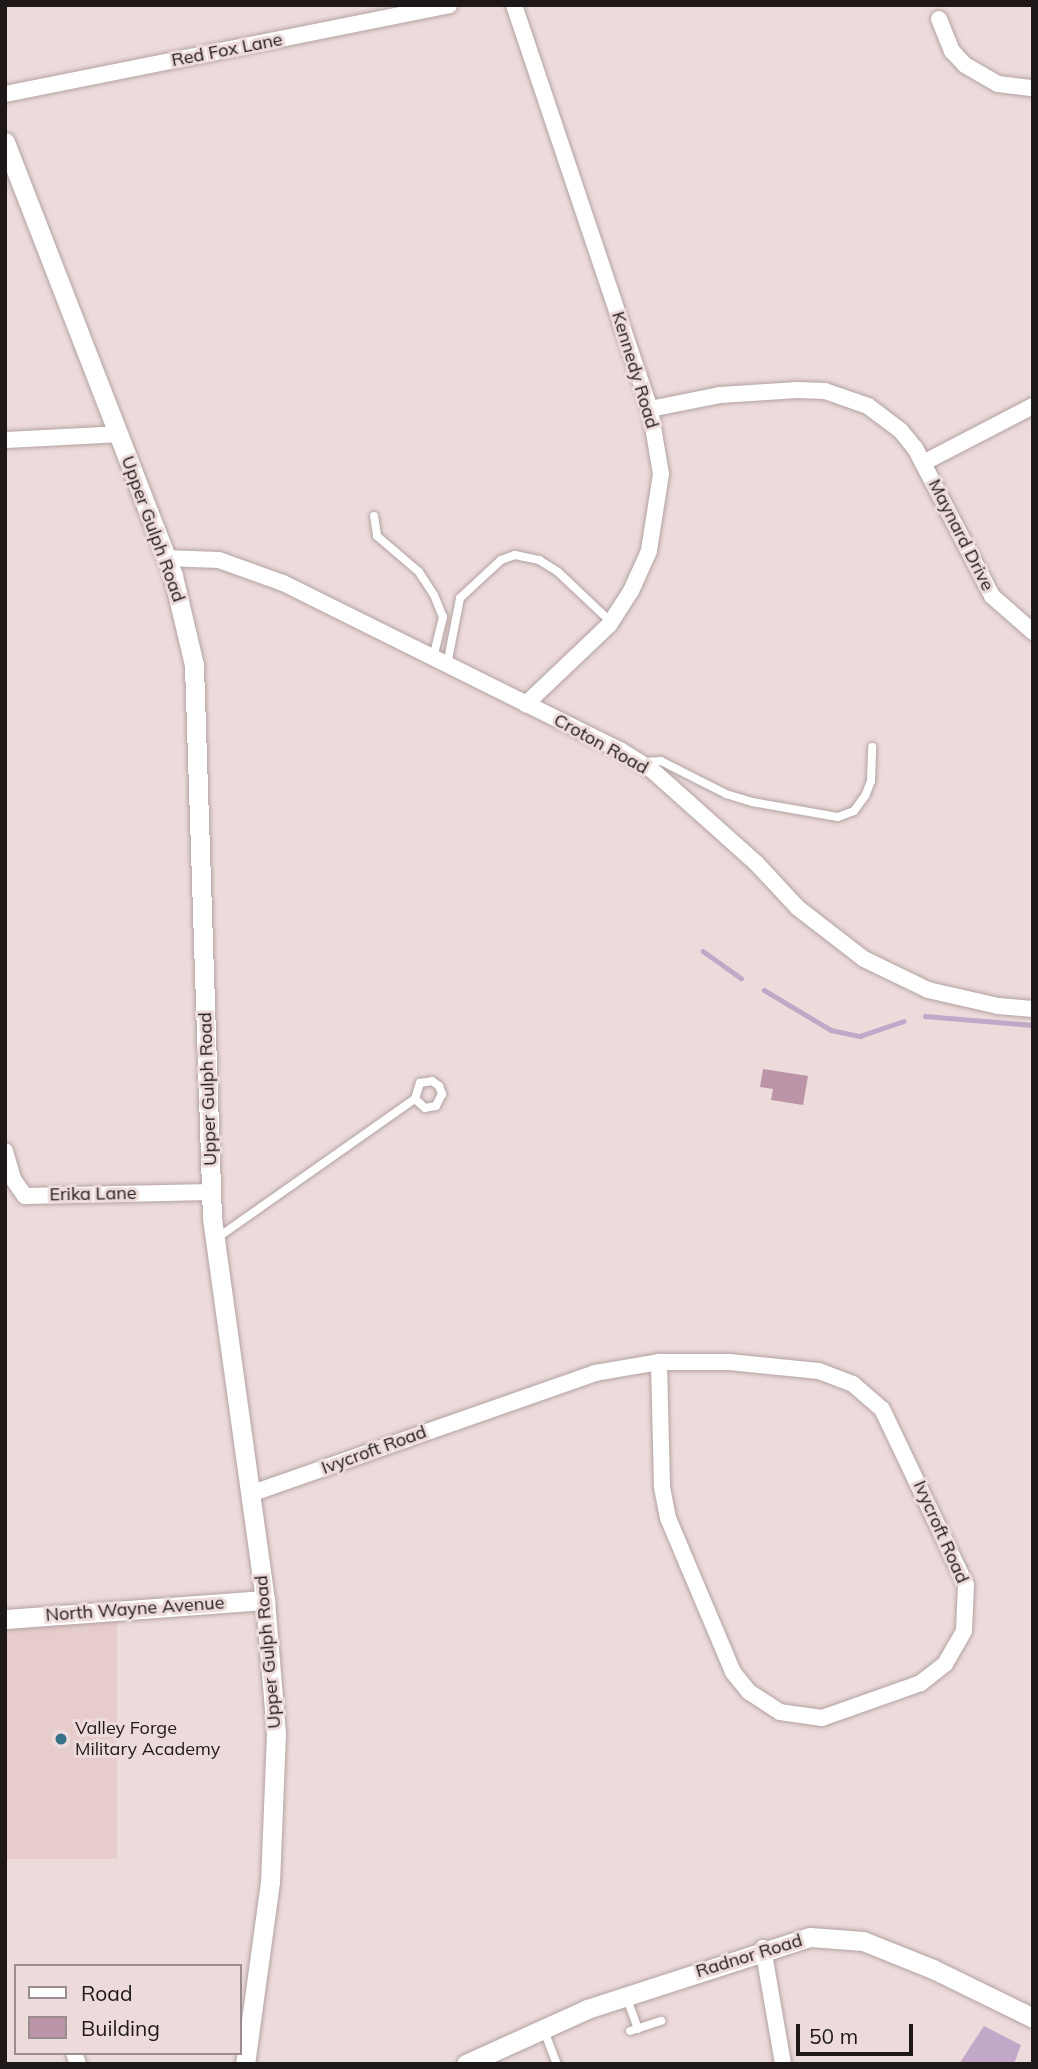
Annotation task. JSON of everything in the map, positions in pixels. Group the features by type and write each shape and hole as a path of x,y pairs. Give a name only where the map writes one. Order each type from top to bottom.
{"street":[{"name":"Red Fox Lane","path":"5,94 449,5"},
{"name":"Kennedy Road","path":"514,5 650,409 661,474 649,551 631,591 611,622 526,704"},
{"path":"939,19 951,51 965,65 998,84 1033,88"},
{"name":"Upper Gulph Road","path":"5,142 166,558 184,617 199,712 211,1192 215,1239 265,1600 276,1726 275,1810 245,2064"},
{"name":"Maynard Drive","path":"650,409 756,390 825,391 848,397 885,417 923,463 992,596 1033,632"},
{"name":"Maynard Drive","path":"923,463 1033,406"},
{"path":"5,440 118,434"},
{"name":"Croton Road","path":"166,558 219,560 270,578 639,762 757,864 798,908 864,959 928,990 986,1004 1033,1009"},
{"name":"Erika Lane","path":"5,1151 13,1179 25,1196 211,1192"},
{"name":"Ivycroft Road","path":"250,1494 595,1373 659,1362 729,1362 819,1371 853,1384 882,1409 966,1585 964,1630 945,1664 921,1683 822,1718 779,1712 750,1692 733,1672 668,1518 662,1486 659,1362"},
{"name":"North Wayne Avenue","path":"5,1619 265,1600"},
{"name":"Radnor Road","path":"466,2064 543,2028 626,1996 763,1948 810,1937 863,1941 933,1969 1033,2018"},
{"path":"763,1948 783,2064"}],"lane":[{"path":"374,516 377,536 419,572 434,595 443,617 440,661"},
{"path":"440,661 460,598 501,559 515,555 539,560 558,572 611,622"},
{"path":"639,762 660,761 726,794 752,802 838,817 854,811 865,796 871,781 872,747"},
{"path":"215,1239 415,1099"},
{"path":"626,1996 634,2030 661,2021"},
{"path":"543,2028 557,2064"}],"shaded area":[{"name":"Valley Forge Military Academy","path":"5,1611 117,1611 117,1859 5,1859"},
{"path":"984,2026 1021,2045 1014,2064 959,2064"}],"building":[{"path":"763,1069 808,1076 803,1105 771,1100 773,1089 760,1087"}],"waterway":[{"path":"703,951 741,978"},
{"path":"764,990 831,1030 860,1036 904,1021"},
{"path":"925,1016 1033,1025"}],"place":[{"name":"Valley Forge Military Academy","path":"61,1739"}]}
